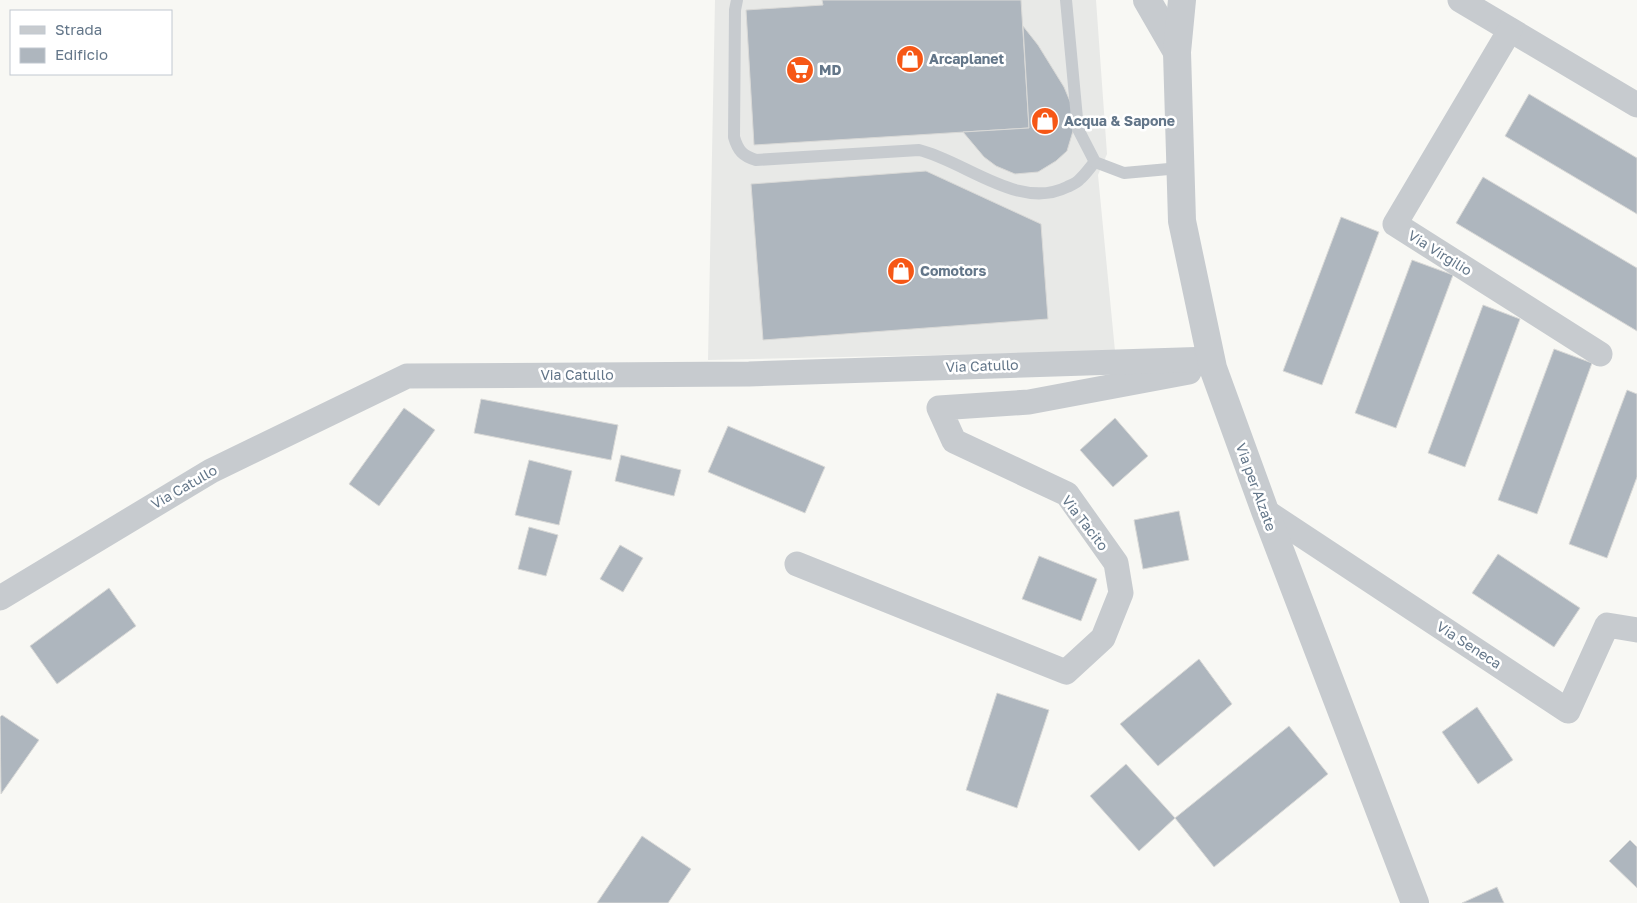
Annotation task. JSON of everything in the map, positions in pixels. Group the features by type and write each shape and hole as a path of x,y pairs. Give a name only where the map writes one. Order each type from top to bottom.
{"street":[{"name":"Via per Alzate","path":"1147,0 1177,52"},
{"name":"Via per Alzate","path":"1182,0 1177,52 1182,221 1212,363 1265,511 1415,903"},
{"path":"1460,0 1637,105"},
{"name":"Via Virgilio","path":"1510,30 1395,224 1600,354"},
{"name":"Via Tacito","path":"797,564 1066,672 1103,638 1122,593 1116,562 1067,494 954,441 939,408 1029,402 1212,363"},
{"name":"Via Catullo","path":"0,598 211,471 407,376 749,374 1212,363"},
{"name":"Via Seneca","path":"1265,511 1568,711 1607,625 1637,630"}],"lane":[{"path":"737,0 735,10 734,137 737,148 745,157 756,160 919,150 934,153 1009,188 1035,194 1056,192 1079,181 1095,162"},
{"path":"1066,0 1078,129 1095,162 1124,173 1180,168"}],"shaded area":[{"path":"715,0 1096,0 1107,154 1098,175 1115,351 708,360"}],"building":[{"path":"822,0 1021,0 1029,128 754,145 746,10 823,5"},
{"path":"1023,26 1038,45 1064,87 1072,106 1073,131 1067,151 1056,161 1038,172 1015,174 996,166 984,157 963,132 1029,128"},
{"path":"1529,94 1637,158 1637,214 1505,136"},
{"name":"Comotors","path":"926,171 1041,224 1048,319 763,340 751,184"},
{"path":"1483,177 1637,268 1637,331 1456,223"},
{"path":"1341,217 1379,232 1322,385 1283,371"},
{"path":"1412,260 1453,275 1396,428 1355,413"},
{"path":"1483,305 1520,319 1465,467 1428,453"},
{"path":"1554,349 1592,363 1537,514 1498,500"},
{"path":"1627,390 1637,394 1637,477 1607,558 1569,544"},
{"path":"481,399 618,425 611,460 474,433"},
{"path":"404,408 435,430 379,506 349,484"},
{"path":"1115,418 1148,456 1113,487 1080,450"},
{"path":"728,426 825,467 805,513 708,472"},
{"path":"621,455 681,470 674,496 615,481"},
{"path":"529,460 572,471 559,525 515,515"},
{"path":"1179,511 1189,560 1143,569 1134,520"},
{"path":"529,527 558,535 546,576 518,569"},
{"path":"620,545 643,558 623,592 600,579"},
{"path":"1498,554 1580,608 1554,647 1472,593"},
{"path":"1039,556 1097,579 1081,621 1022,599"},
{"path":"109,588 136,626 57,684 30,646"},
{"path":"1199,659 1232,704 1158,766 1120,724"},
{"path":"997,693 1049,710 1017,808 966,790"},
{"path":"1477,707 1513,760 1478,784 1442,732"},
{"path":"2,715 39,740 1,794 0,717"},
{"path":"1289,726 1328,774 1214,867 1175,818"},
{"path":"1126,764 1175,818 1139,851 1090,796"},
{"path":"642,836 691,869 668,903 597,903"},
{"path":"1630,840 1637,847 1637,888 1609,861"},
{"path":"1497,887 1504,903 1462,903"}],"place":[{"name":"Arcaplanet","path":"910,59"},
{"name":"MD","path":"800,70"},
{"name":"Acqua & Sapone","path":"1045,121"},
{"name":"Comotors","path":"901,271"}]}
